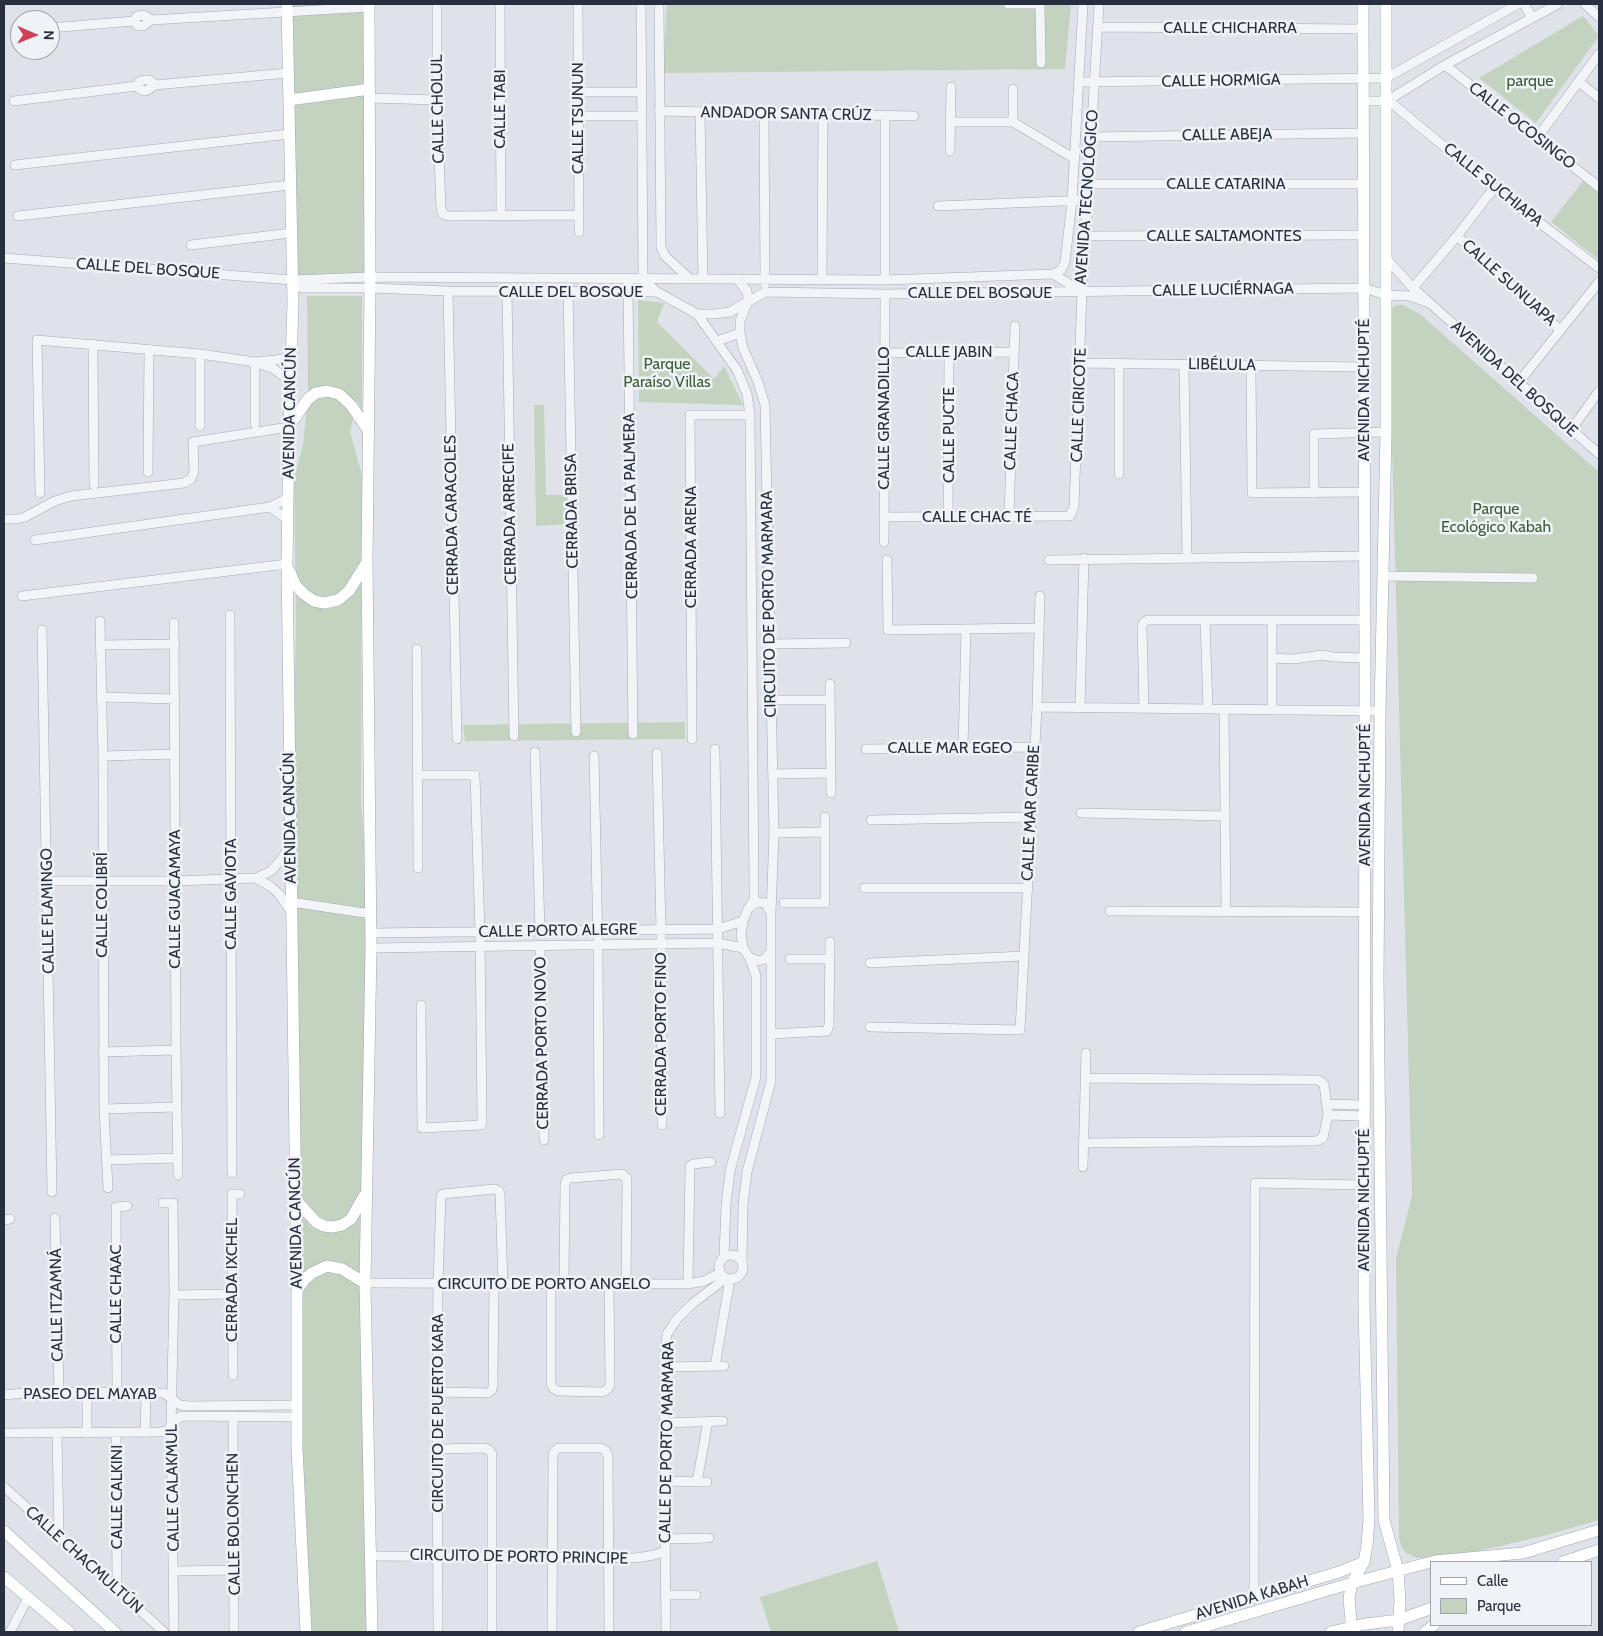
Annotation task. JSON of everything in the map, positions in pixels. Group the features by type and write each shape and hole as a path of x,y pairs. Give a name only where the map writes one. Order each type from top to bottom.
{"main road":[{"name":"AVENIDA NICHUPTÉ","path":"1352,1583 1364,1562 1369,1520 1364,1304 1365,556 1362,4"},
{"name":"AVENIDA NICHUPTÉ","path":"1386,4 1386,432 1380,711 1378,980 1384,1520 1398,1571 1400,1620"},
{"path":"369,6 370,282 367,561 371,948 365,1283 372,1556 372,1632"},
{"name":"AVENIDA CANCÚN","path":"287,8 292,280 287,564 297,1290 296,1417 306,1632"},
{"path":"289,100 370,94"},
{"path":"289,427 308,399 316,393 327,391 339,394 351,405 368,430"},
{"path":"287,564 300,590 311,600 321,603 338,600 346,594 367,561"},
{"path":"1364,980 1378,980"},
{"path":"295,1199 316,1222 332,1227 342,1225 351,1219 366,1192"},
{"path":"297,1290 312,1273 327,1266 342,1269 365,1283"},
{"path":"1369,1520 1384,1520"},
{"path":"1435,1561 1523,1553 1599,1530"},
{"path":"4,1531 116,1632"},
{"path":"1566,1561 1599,1550"},
{"name":"AVENIDA KABAH","path":"1139,1632 1339,1572 1364,1562"},
{"path":"1398,1571 1430,1562"},
{"name":"AVENIDA KABAH","path":"1186,1632 1398,1571"},
{"path":"4,1577 69,1632"},
{"path":"1352,1583 1349,1598 1352,1630"},
{"path":"1235,1603 1272,1606"},
{"path":"1331,1632 1352,1630 1365,1624 1400,1620 1430,1609"},
{"path":"1398,1632 1400,1620"}],"street":[{"name":"CALLE CHOLUL","path":"437,4 437,100 441,209 443,214 448,216 501,215"},
{"name":"CALLE TABI","path":"500,4 501,215"},
{"name":"CALLE TSUNUN","path":"578,4 579,232"},
{"path":"642,4 643,279 657,292"},
{"path":"659,4 661,247 665,256 690,279"},
{"path":"1008,4 1040,4 1041,63"},
{"name":"AVENIDA TECNOLÓGICO","path":"1054,274 1062,270 1066,262 1075,159 1083,4"},
{"name":"AVENIDA TECNOLÓGICO","path":"1054,274 1082,292 1099,4"},
{"path":"1386,78 1518,4"},
{"path":"1524,4 1532,18"},
{"path":"1363,101 1387,100 1445,65 1558,4"},
{"path":"1585,4 1599,17"},
{"path":"60,27 134,21 138,26 143,26 150,20 287,8 369,6"},
{"name":"CALLE CHICHARRA","path":"1098,28 1363,29"},
{"path":"1537,138 1599,54"},
{"name":"CALLE OCOSINGO","path":"1445,65 1599,187"},
{"path":"14,101 137,86 141,90 146,91 155,85 288,73"},
{"name":"CALLE HORMIGA","path":"1079,82 1386,78"},
{"path":"1579,82 1599,98"},
{"path":"950,151 951,88"},
{"path":"1013,88 1013,122"},
{"path":"578,92 642,92"},
{"path":"370,94 437,100"},
{"name":"CALLE SUCHIAPA","path":"1387,100 1494,188 1599,268"},
{"name":"ANDADOR SANTA CRÚZ","path":"659,111 914,116"},
{"path":"700,112 704,279"},
{"path":"764,113 765,292"},
{"path":"822,279 823,114"},
{"path":"885,115 885,280"},
{"path":"579,116 642,116"},
{"path":"950,122 1013,122 1075,159"},
{"name":"CALLE ABEJA","path":"1091,136 1363,133"},
{"path":"15,164 289,134"},
{"name":"CALLE CATARINA","path":"1089,184 1363,184"},
{"path":"18,216 290,186"},
{"path":"1413,288 1494,188"},
{"path":"938,206 1088,200"},
{"path":"501,215 579,215"},
{"path":"643,228 661,227"},
{"path":"191,245 291,233"},
{"name":"CALLE SALTAMONTES","path":"1086,236 1364,235"},
{"name":"CALLE SUNUAPA","path":"1457,236 1560,330"},
{"name":"CALLE DEL BOSQUE","path":"4,258 292,280 370,282 628,278 885,280 1054,274"},
{"name":"AVENIDA DEL BOSQUE","path":"1386,258 1413,288 1599,454"},
{"name":"CERRADA DE LA PALMERA","path":"628,278 633,734"},
{"path":"736,279 747,291 748,301"},
{"name":"CALLE DEL BOSQUE","path":"370,282 448,291 657,292 697,314 730,312 765,292 885,294 1082,292"},
{"path":"1518,383 1599,282"},
{"name":"AVENIDA DEL BOSQUE","path":"1364,288 1386,294 1410,296 1430,303"},
{"name":"CALLE LUCIÉRNAGA","path":"1082,292 1364,288"},
{"name":"CERRADA CARACOLES","path":"448,291 457,739"},
{"name":"CERRADA ARRECIFE","path":"507,291 514,736"},
{"name":"CERRADA BRISA","path":"568,291 576,732"},
{"name":"CALLE CIRICOTE","path":"1070,516 1074,506 1081,363 1082,292"},
{"name":"CALLE GRANADILLO","path":"884,542 885,294"},
{"name":"CIRCUITO DE PORTO MARMARA","path":"742,1261 743,1205 751,1153 771,1081 771,951 774,833 765,405 758,382 743,348 740,333 740,321 748,301"},
{"name":"CIRCUITO DE PORTO MARMARA","path":"697,314 737,370 746,394 750,415 754,899 743,921 741,934 743,948"},
{"name":"CALLE CHACA","path":"1009,517 1015,326"},
{"path":"718,341 740,333"},
{"path":"40,493 36,340 200,354 255,362 291,356"},
{"path":"93,344 94,485"},
{"path":"148,349 148,472"},
{"name":"CALLE PUCTE","path":"948,517 949,352"},
{"name":"CALLE JABIN","path":"884,353 1014,352"},
{"path":"200,354 200,426"},
{"path":"255,362 274,370 290,380"},
{"path":"255,362 255,424"},
{"name":"LIBÉLULA","path":"1081,363 1364,366"},
{"path":"1119,364 1119,474"},
{"path":"1184,365 1187,558"},
{"path":"1251,365 1252,493 1364,492"},
{"path":"1571,430 1599,391"},
{"name":"CERRADA ARENA","path":"692,739 690,415 750,415"},
{"path":"4,519 25,517 55,501 71,496 184,483 191,479 194,471 193,442 289,427"},
{"path":"1314,493 1314,434 1386,432"},
{"path":"35,540 270,507 288,498"},
{"path":"270,507 288,520"},
{"name":"CALLE CHAC TÉ","path":"885,517 1070,516"},
{"path":"1049,560 1084,558 1365,556"},
{"path":"1080,707 1084,558"},
{"path":"887,560 888,630 1039,628"},
{"path":"22,596 287,564"},
{"path":"1383,576 1533,578"},
{"name":"CALLE MAR CARIBE","path":"870,1027 1020,1030 1037,707 1040,596"},
{"name":"CALLE GAVIOTA","path":"230,615 232,1173"},
{"path":"1144,708 1142,626 1148,620 1364,620"},
{"path":"1205,620 1208,709"},
{"path":"1272,620 1272,710"},
{"name":"CALLE COLIBRÍ","path":"100,621 104,1109 108,1188"},
{"name":"CALLE GUACAMAYA","path":"174,623 176,1107 178,1175"},
{"path":"963,748 966,629"},
{"name":"CALLE FLAMINGO","path":"42,630 52,1192"},
{"path":"770,644 846,643"},
{"path":"100,645 175,644"},
{"path":"417,649 418,868"},
{"path":"1272,658 1293,659 1323,655 1365,658"},
{"path":"830,684 831,793"},
{"path":"101,698 175,698"},
{"path":"780,700 830,700"},
{"path":"1037,707 1380,711"},
{"path":"1224,709 1226,912"},
{"name":"CALLE MAR EGEO","path":"866,749 1035,747"},
{"path":"715,750 720,1113"},
{"path":"535,752 540,931"},
{"name":"CERRADA PORTO FINO","path":"657,753 661,930 662,1125"},
{"path":"102,756 175,754"},
{"path":"594,756 598,931 599,1135"},
{"path":"772,774 831,773"},
{"path":"417,775 475,775 480,932 481,1125 422,1128 421,1005"},
{"path":"1081,813 1225,816"},
{"path":"784,903 825,903 825,816"},
{"path":"871,820 1031,817"},
{"path":"774,833 825,832"},
{"path":"47,881 175,881 256,878 271,871 291,844"},
{"path":"256,878 270,886 292,908 371,914"},
{"path":"864,888 1028,888"},
{"path":"750,906 756,902 762,902 767,905 772,913"},
{"path":"1110,911 1365,912"},
{"name":"CALLE PORTO ALEGRE","path":"371,934 718,929 743,921"},
{"path":"771,1034 827,1032 830,1025 830,942"},
{"name":"CALLE PORTO ALEGRE","path":"371,948 718,943 743,948"},
{"name":"CERRADA PORTO NOVO","path":"540,946 544,1140"},
{"path":"665,1367 719,1366 725,1276 719,1265 724,1256 726,1205 735,1151 756,1078 756,976 749,957 743,948"},
{"path":"749,957 760,961 768,957 771,951"},
{"path":"870,963 1024,956"},
{"path":"790,959 830,959"},
{"path":"104,1052 176,1050"},
{"path":"1083,1167 1086,1053"},
{"path":"1083,1143 1316,1142 1323,1138 1328,1115 1324,1084 1318,1080 1085,1078"},
{"path":"1328,1104 1364,1111"},
{"path":"104,1109 176,1107"},
{"path":"1328,1115 1364,1111"},
{"path":"106,1160 178,1158"},
{"path":"688,1284 690,1166 711,1162"},
{"path":"564,1284 565,1184 567,1179 622,1174 627,1179 626,1284"},
{"path":"1254,1597 1255,1183 1364,1185"},
{"name":"CIRCUITO DE PUERTO KARA","path":"438,1632 438,1283 441,1196 443,1194 495,1189 499,1191 498,1284"},
{"name":"CERRADA IXCHEL","path":"233,1375 232,1194 240,1194"},
{"name":"CALLE CALAKMUL","path":"163,1203 173,1203 174,1294 171,1427 174,1632"},
{"path":"726,1205 743,1205"},
{"name":"CALLE CHAAC","path":"117,1392 116,1207 127,1206"},
{"name":"CALLE ITZAMNÁ","path":"56,1218 59,1392"},
{"path":"724,1256 734,1255 742,1261 743,1265 741,1274 738,1277 725,1276"},
{"name":"CIRCUITO DE PORTO ANGELO","path":"365,1283 688,1284 725,1276"},
{"name":"CALLE DE PORTO MARMARA","path":"666,1632 664,1423 667,1334 677,1319 692,1304 725,1276"},
{"path":"437,1392 488,1393 492,1390 498,1284"},
{"path":"551,1284 551,1384 558,1391 602,1392 610,1386 609,1284"},
{"path":"174,1294 232,1294"},
{"name":"PASEO DEL MAYAB","path":"4,1395 59,1392 164,1393 180,1405 189,1406 296,1405"},
{"path":"87,1392 87,1433"},
{"path":"145,1433 146,1393"},
{"path":"4,1433 145,1433 166,1431 178,1418 183,1416 296,1417"},
{"name":"CALLE BOLONCHEN","path":"232,1416 234,1632"},
{"path":"697,1482 708,1421"},
{"path":"664,1423 723,1421"},
{"name":"CALLE CALKINI","path":"116,1433 117,1590"},
{"path":"57,1434 59,1536"},
{"path":"438,1449 484,1448 492,1454 492,1632"},
{"path":"552,1632 553,1454 554,1450 558,1448 601,1448 606,1451 608,1456 609,1632"},
{"path":"664,1481 707,1482"},
{"name":"CALLE CHACMULTÚN","path":"4,1486 164,1632"},
{"path":"666,1538 709,1538"},
{"name":"CIRCUITO DE PORTO PRINCIPE","path":"372,1556 636,1558 666,1551"},
{"path":"174,1571 234,1570"},
{"path":"665,1595 696,1595"},
{"path":"10,1632 28,1598"}],"green space":[{"path":"286,4 368,4 370,277 292,280"},
{"path":"667,4 1071,4 1065,69 663,73"},
{"name":"parque","path":"1583,16 1599,36 1536,123 1479,78"},
{"path":"1583,181 1599,194 1599,260 1551,222"},
{"path":"307,296 362,296 362,411 357,401 350,432 362,475 361,803 371,914 366,1301 371,1632 311,1632 297,1448 291,877 296,622 294,478 303,446 308,391"},
{"name":"Parque Paraíso Villas","path":"638,300 664,303 657,322 714,379 724,366 743,405 639,402"},
{"name":"Parque Ecológico Kabah","path":"1403,305 1420,314 1599,472 1599,1520 1547,1535 1475,1552 1423,1558 1417,1558 1406,1553 1402,1548 1399,1538 1396,1258 1412,1196 1389,331 1390,315 1393,307"},
{"path":"534,405 544,405 546,495 569,495 569,524 536,526"},
{"path":"685,722 685,739 465,741 463,725"},
{"path":"877,1561 899,1632 771,1632 760,1597"}]}
